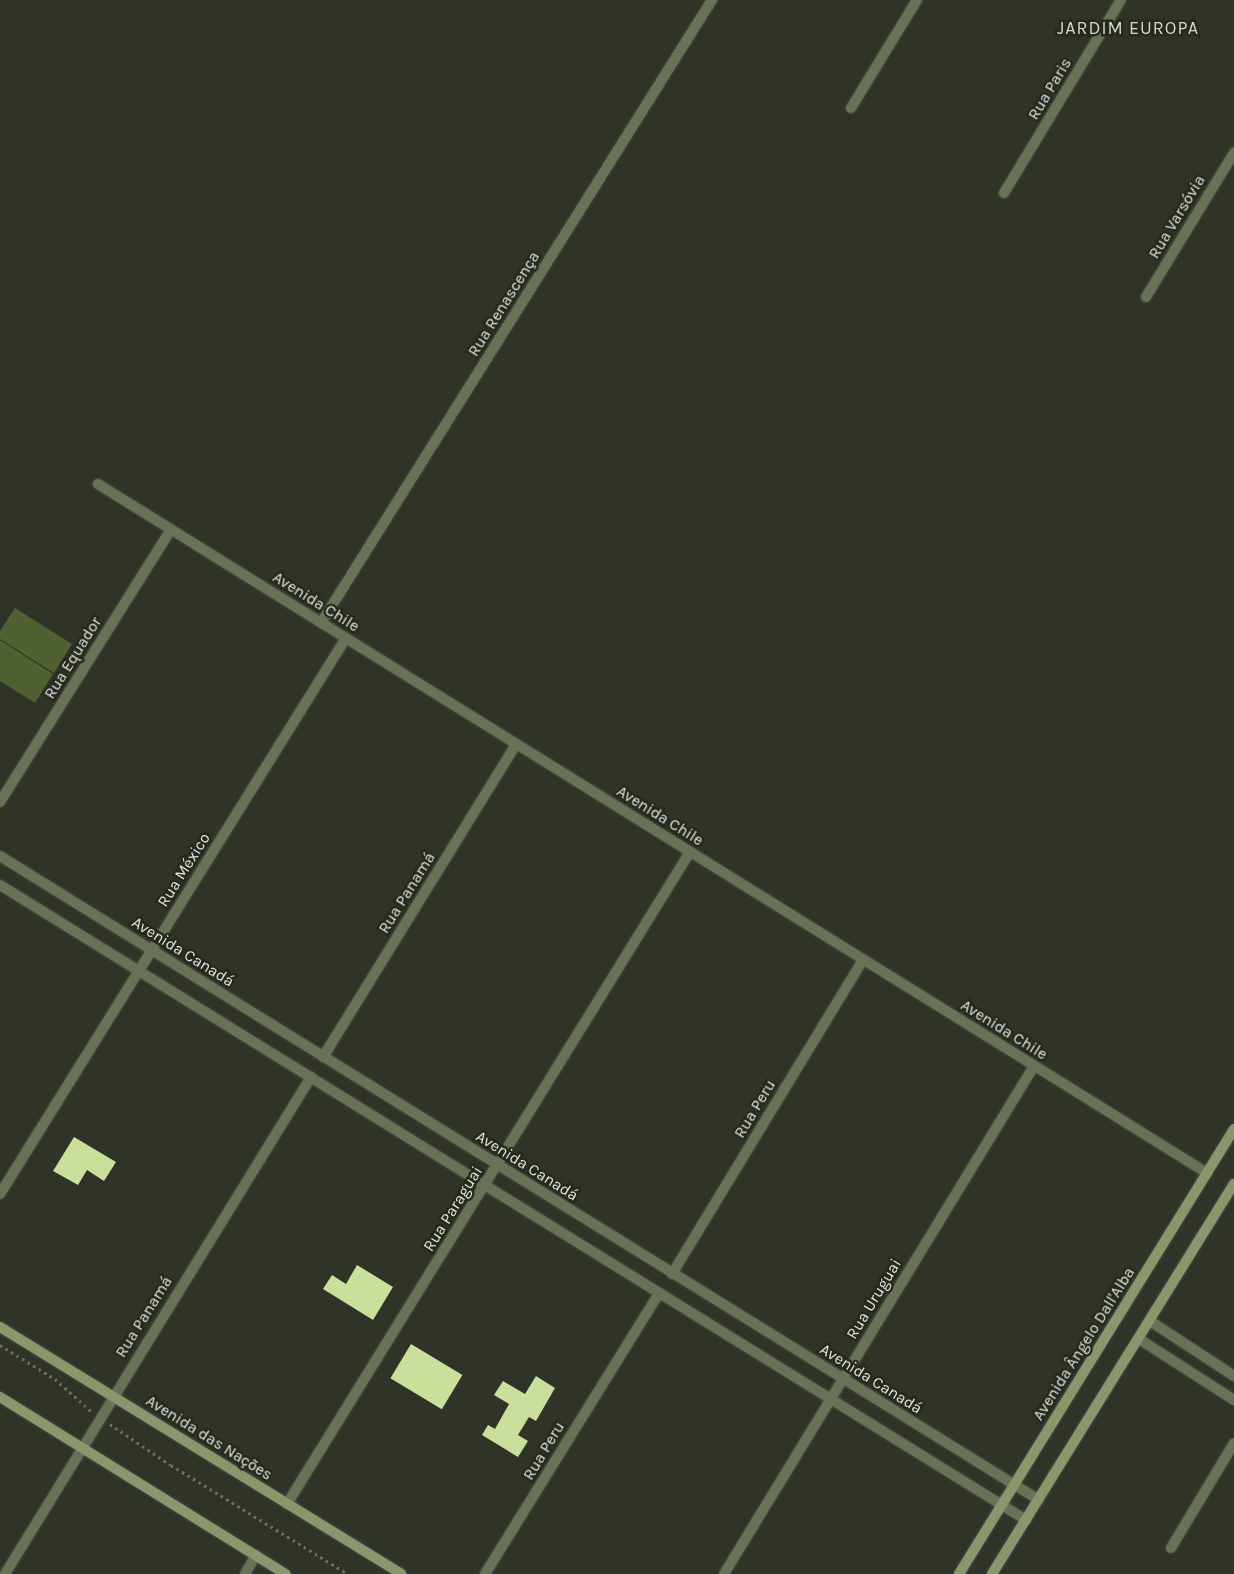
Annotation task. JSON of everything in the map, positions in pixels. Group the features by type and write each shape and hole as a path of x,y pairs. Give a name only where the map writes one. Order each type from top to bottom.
{"main road":[{"name":"Avenida Ângelo Dall'Alba","path":"959,1574 1234,1129"},
{"path":"992,1574 1234,1184"},
{"name":"Avenida das Nações","path":"0,1327 401,1574"},
{"path":"0,1397 286,1574"}],"street":[{"name":"Rua Renascença","path":"321,623 712,0"},
{"path":"851,108 917,0"},
{"name":"Rua Paris","path":"1004,193 1121,0"},
{"name":"Rua Varsóvia","path":"1146,297 1234,153"},
{"name":"Avenida Chile","path":"98,484 1207,1173"},
{"name":"Rua Equador","path":"0,802 171,529"},
{"name":"Rua México","path":"0,1194 346,638"},
{"name":"Rua Panamá","path":"323,1057 516,744"},
{"name":"Rua Paraguai","path":"287,1504 486,1186 690,852"},
{"name":"Avenida Canadá","path":"0,856 1039,1500"},
{"path":"0,885 1026,1520"},
{"name":"Rua Peru","path":"672,1274 863,960"},
{"name":"Rua Uruguai","path":"724,1574 1034,1066"},
{"name":"Rua Panamá","path":"5,1574 311,1077"},
{"name":"Rua Peru","path":"485,1574 659,1293"},
{"path":"1150,1321 1234,1376"},
{"path":"1139,1339 1234,1400"},
{"path":"1171,1548 1234,1443"},
{"path":"245,1574 256,1556"}],"path":[{"path":"0,1345 55,1379 100,1417 170,1465 348,1574"}],"green space":[{"path":"15,608 72,644 54,673 0,639 0,631"},
{"path":"0,640 53,674 35,703 0,681"}],"building":[{"path":"74,1137 116,1162 104,1181 87,1170 78,1185 53,1171"},
{"path":"357,1265 393,1287 373,1320 323,1289 332,1275 346,1284"},
{"path":"411,1344 462,1375 442,1409 390,1378"},
{"path":"536,1376 555,1388 536,1421 529,1417 518,1435 528,1441 518,1457 482,1435 488,1425 495,1429 509,1404 494,1395 503,1381 525,1394"}],"district":[{"name":"JARDIM EUROPA","path":"1128,28"}]}
